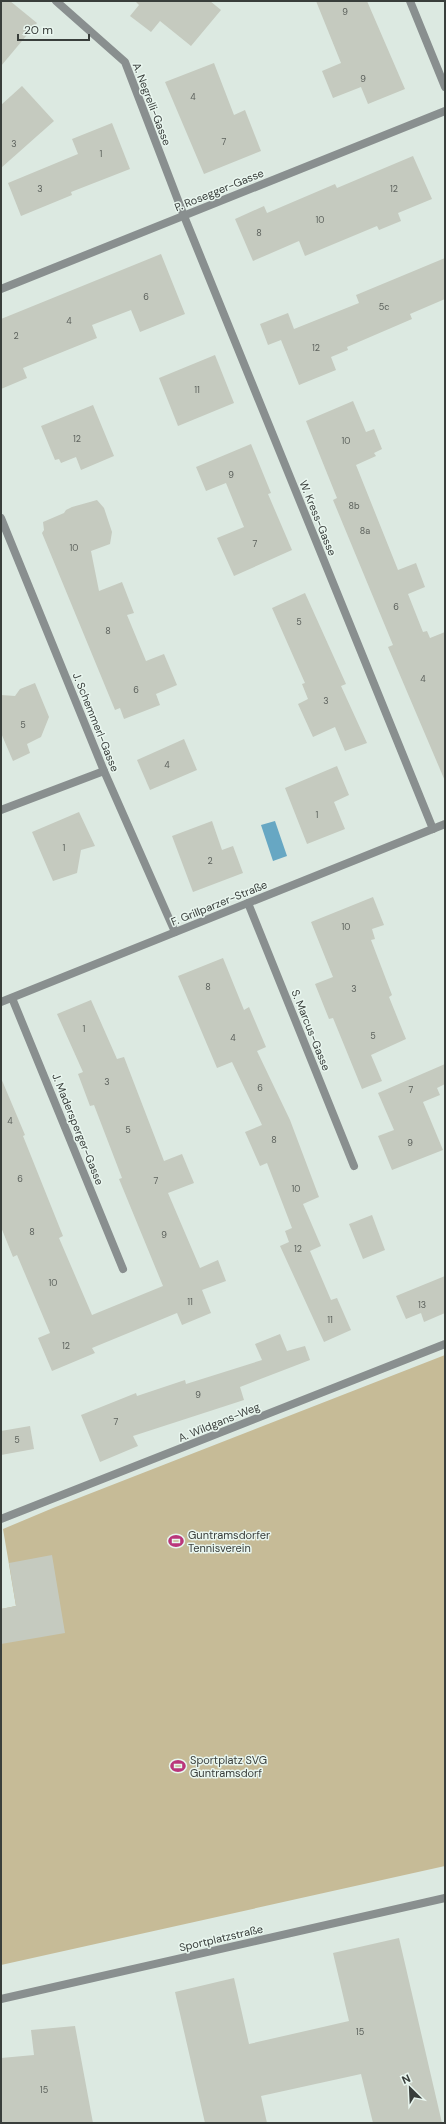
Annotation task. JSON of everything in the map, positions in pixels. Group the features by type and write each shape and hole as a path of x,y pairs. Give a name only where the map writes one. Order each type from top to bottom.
{"street":[{"name":"A. Negrelli-Gasse","path":"56,1 125,62 184,216"},
{"path":"410,1 445,87"},
{"name":"P. Rosegger-Gasse","path":"1,289 445,111"},
{"name":"W. Kress-Gasse","path":"184,216 433,829"},
{"name":"J. Schemmerl-Gasse","path":"1,518 104,771 175,932"},
{"path":"1,810 104,771"},
{"name":"F. Grillparzer-Straße","path":"1,1002 445,824"},
{"name":"S. Marcus-Gasse","path":"248,903 354,1166"},
{"name":"J. Madersperger-Gasse","path":"12,998 123,1269"},
{"name":"A. Wildgans-Weg","path":"1,1519 445,1344"},
{"name":"Sportplatzstraße","path":"1,1999 445,1898"}],"shaded area":[{"path":"445,1355 445,1866 1,1965 1,1609 16,1606 3,1529 53,1508"}],"water":[{"path":"275,821 287,856 273,861 261,825"}],"building":[{"path":"1,1 10,1 37,23 1,66"},
{"path":"135,1 210,1 221,10 191,46 160,21 151,32 130,16 139,5"},
{"path":"316,1 367,1 405,89 368,104 361,87 333,98 322,71 341,63"},
{"path":"214,63 234,115 245,110 261,151 204,174 165,82"},
{"path":"22,86 54,121 1,168 1,105"},
{"path":"112,123 130,169 71,192 72,195 21,216 8,183 78,154 72,139"},
{"path":"413,156 432,199 398,213 401,221 379,230 377,226 305,256 299,241 253,261 235,219 264,206 267,213 335,184 337,188"},
{"path":"161,254 185,314 140,332 131,310 92,325 97,338 23,368 27,378 1,389 1,319"},
{"path":"445,258 445,299 410,314 412,319 347,347 348,350 331,357 336,370 299,385 281,340 268,345 260,324 288,313 294,329 359,303 356,295"},
{"path":"215,355 234,403 178,426 159,378"},
{"path":"353,401 366,432 374,429 382,449 374,453 376,456 356,465 398,570 416,563 425,587 408,594 423,632 427,631 430,638 445,632 445,781 388,647 393,645 333,500 337,498 306,421"},
{"path":"93,405 114,456 81,470 76,457 61,463 59,459 55,460 41,426"},
{"path":"251,444 271,493 268,494 292,550 234,576 217,538 244,527 226,483 206,491 196,467"},
{"path":"97,500 104,508 112,532 110,544 91,551 99,591 122,582 134,613 127,615 146,661 164,654 177,685 156,694 160,705 124,719 120,708 115,710 42,533 44,530 43,522 64,513 72,507"},
{"path":"305,593 346,684 341,686 367,743 345,751 335,727 313,737 298,704 308,699 302,684 305,683 272,608"},
{"path":"35,683 49,717 41,737 27,744 30,753 13,761 1,733 1,695 15,696 20,689"},
{"path":"184,739 197,770 150,790 137,760"},
{"path":"337,766 349,795 334,802 345,829 307,844 285,788"},
{"path":"79,812 95,846 81,850 77,873 53,881 32,832"},
{"path":"212,821 222,850 233,846 243,873 193,892 172,836"},
{"path":"373,897 384,925 372,929 375,939 371,940 392,995 389,997 406,1039 371,1055 382,1081 362,1089 333,1018 329,1019 315,984 333,977 311,922"},
{"path":"223,958 244,1010 249,1007 266,1047 257,1051 290,1120 319,1197 303,1204 321,1246 310,1251 331,1300 337,1298 351,1330 324,1342 280,1246 289,1242 285,1231 292,1228 267,1163 260,1166 245,1132 262,1125 232,1062 217,1068 178,976"},
{"path":"91,1000 117,1059 124,1057 164,1161 182,1154 194,1183 168,1193 200,1268 218,1260 226,1281 202,1290 211,1313 182,1325 177,1313 92,1348 95,1353 52,1371 38,1338 50,1333 17,1255 13,1257 1,1227 1,1078 25,1135 23,1136 63,1236 59,1238 92,1315 163,1286 119,1179 122,1178 94,1105 90,1106 78,1074 83,1072 57,1014"},
{"path":"445,1064 445,1084 437,1088 440,1095 423,1102 443,1150 392,1170 378,1136 394,1130 378,1093"},
{"path":"372,1215 385,1250 363,1259 349,1224"},
{"path":"445,1276 445,1313 424,1322 421,1313 406,1319 396,1296"},
{"path":"280,1334 287,1351 305,1346 310,1360 240,1387 244,1400 133,1436 138,1446 100,1462 81,1415 136,1393 137,1396 185,1380 186,1384 262,1360 255,1344"},
{"path":"30,1426 34,1449 1,1455 1,1431"},
{"path":"52,1555 65,1633 1,1644 1,1609 16,1606 9,1563"},
{"path":"399,1938 442,2123 373,2123 361,2074 261,2096 267,2123 205,2123 175,1992 234,1978 249,2044 349,2021 333,1953"},
{"path":"75,2026 93,2123 1,2123 1,2058 34,2055 31,2030"}],"place":[{"name":"Guntramsdorfer Tennisverein","path":"176,1541"},
{"name":"Sportplatz SVG Guntramsdorf","path":"178,1766"}]}
